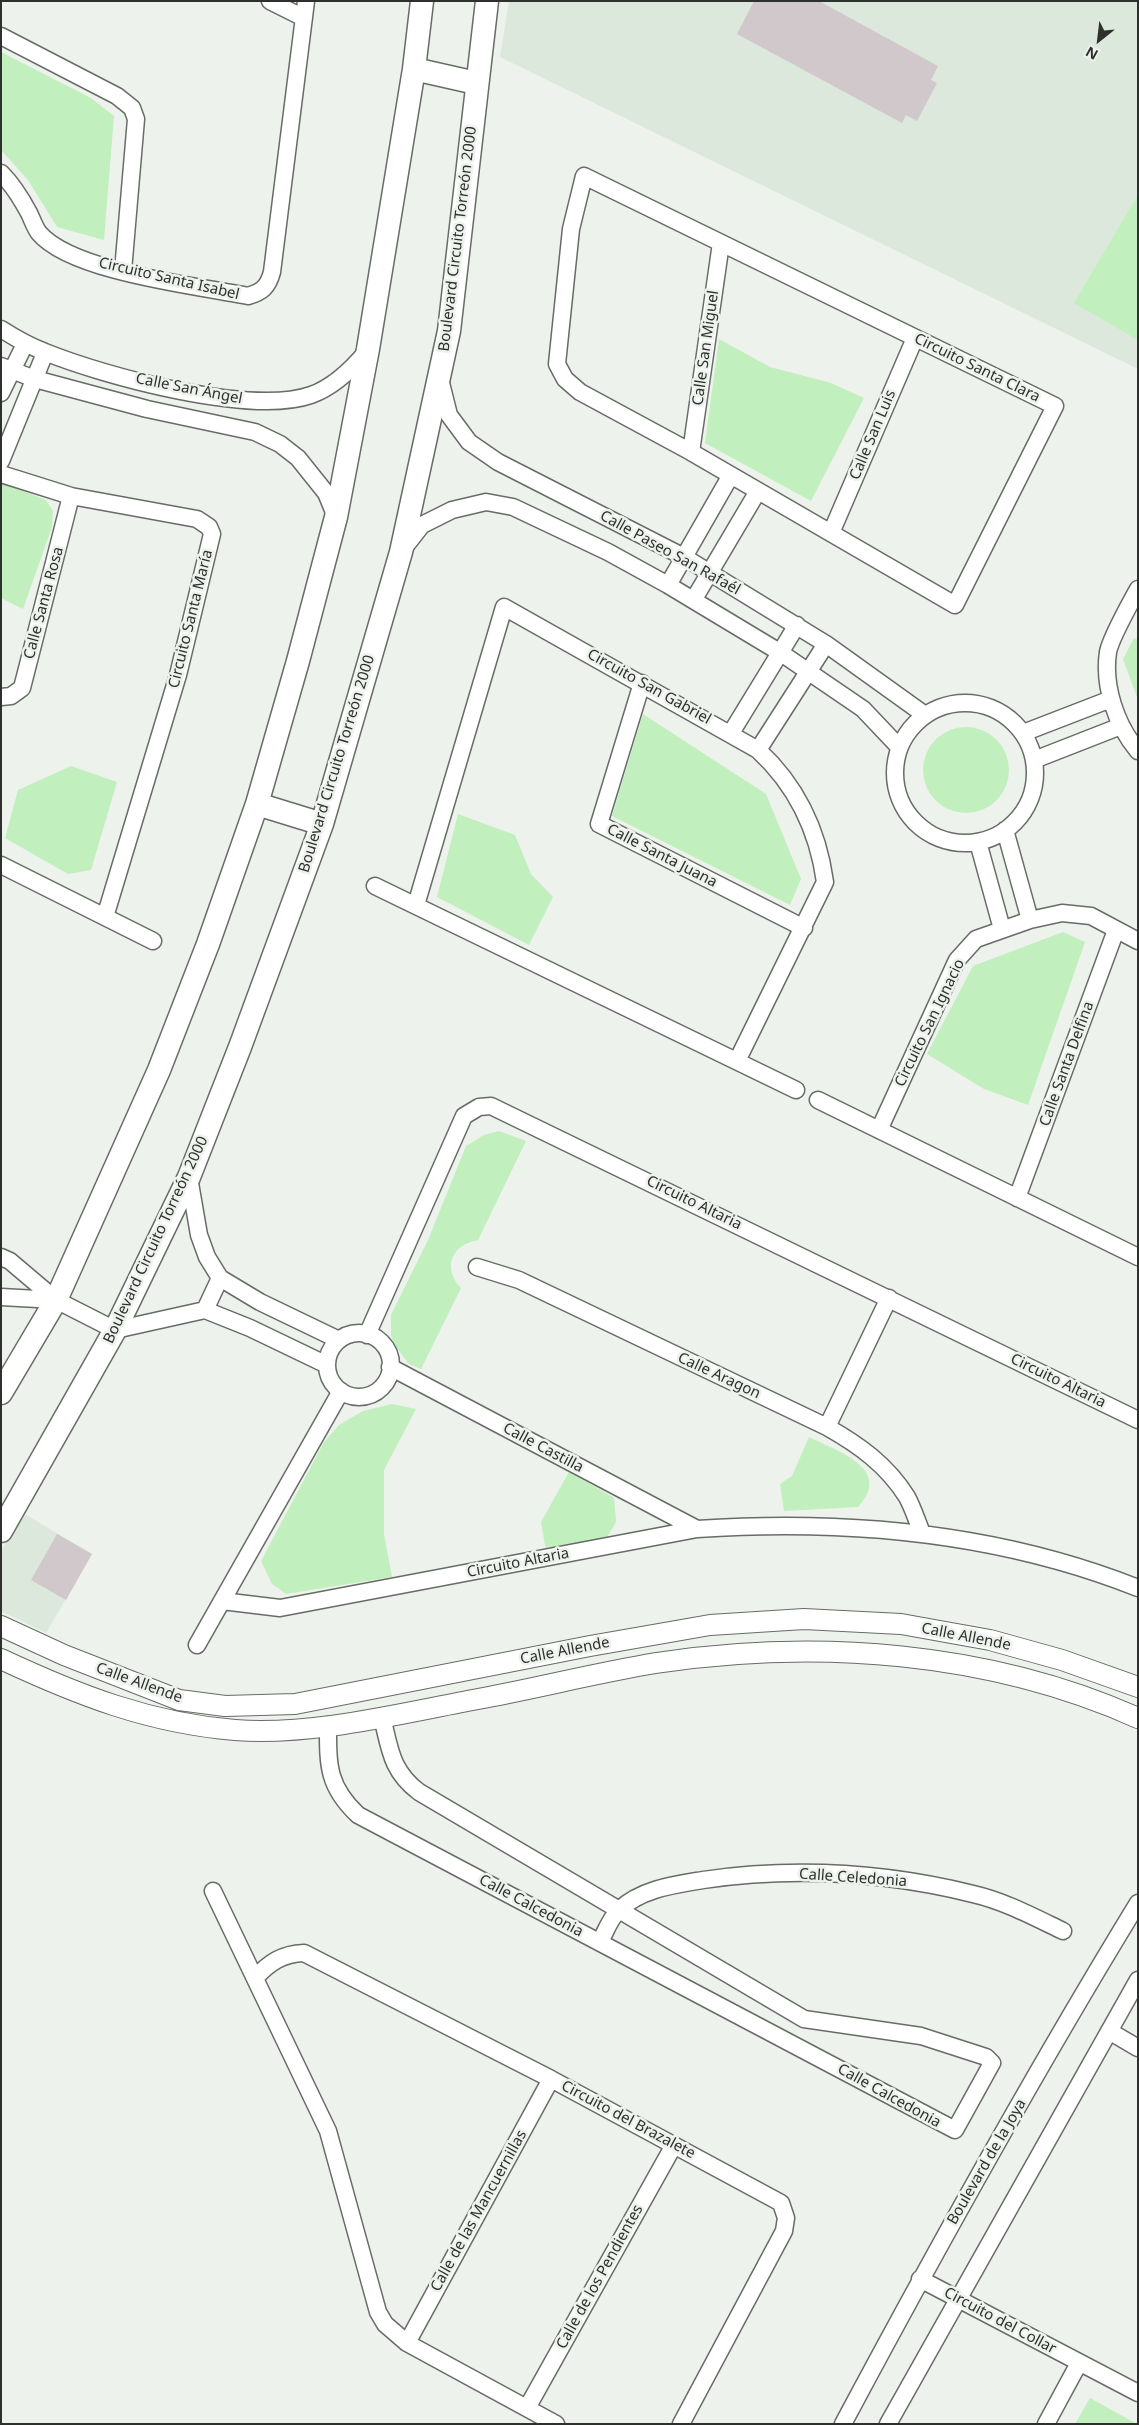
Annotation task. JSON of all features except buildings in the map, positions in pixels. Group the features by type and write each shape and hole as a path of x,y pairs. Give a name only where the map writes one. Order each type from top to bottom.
{"main road":[{"path":"1,1393 56,1300 159,1070 208,944 257,804 298,661 336,517 368,349 414,69 422,1"},
{"name":"Boulevard Circuito Torreón 2000","path":"1,1531 116,1330 189,1177 244,1038 322,824 401,552 440,377 449,331 476,83 487,1"},
{"path":"414,69 476,83"},
{"path":"257,804 322,824"}],"street":[{"path":"270,1 304,18"},
{"name":"Circuito Santa Isabel","path":"1,172 13,185 39,233 55,246 74,256 123,271 248,296 260,292 266,288 272,272 306,1"},
{"path":"1,36 117,96 132,108 136,119 123,271"},
{"name":"Circuito Santa Clara","path":"584,176 722,243 1055,406 956,605 691,452 580,392 565,378 557,364 571,229 584,176"},
{"name":"Calle San Miguel","path":"691,452 722,243"},
{"name":"Calle San Ángel","path":"1,329 25,344 46,353 97,370 162,386 235,400 263,402 286,401 312,395 353,368 368,349"},
{"name":"Calle San Luis","path":"831,533 914,338"},
{"path":"1,393 6,369 25,344"},
{"path":"1,461 46,353"},
{"name":"Calle San Ángel","path":"6,369 35,379 147,409 254,432 280,444 298,458 326,493 336,517"},
{"name":"Calle Paseo San Rafaél","path":"440,377 449,414 469,442 498,462 684,557 826,644 925,715"},
{"name":"Circuito Santa María","path":"1,474 72,496 197,519 209,527 212,534 178,676 105,917"},
{"path":"668,585 731,475"},
{"path":"694,600 758,491"},
{"name":"Calle Santa Rosa","path":"1,697 11,696 22,688 72,496"},
{"name":"Calle Paseo San Rafaél","path":"401,552 422,525 452,510 486,502 513,507 608,552 694,600 781,653 863,709 899,747"},
{"path":"1138,589 1134,607 1108,651 1107,672 1111,699 1121,726 1138,751"},
{"name":"Circuito San Gabriel","path":"416,906 504,607 732,733 758,750 790,784 821,852 825,882 737,1062"},
{"path":"732,733 797,625"},
{"path":"758,750 826,644"},
{"name":"Calle Santa Juana","path":"642,683 599,824 804,928"},
{"path":"1023,733 1111,699"},
{"path":"970,702 1000,712 1023,733 1034,760 1035,773 1030,800 1015,822 1005,830 978,842 948,841 921,828 910,817 902,804 894,776 899,747 906,734 925,715 940,707 970,702"},
{"path":"1034,760 1121,726"},
{"path":"1005,830 1030,920"},
{"path":"978,842 1002,929"},
{"path":"1,866 153,941"},
{"path":"375,886 796,1090"},
{"name":"Circuito San Ignacio","path":"879,1130 957,960 976,939 1030,920 1062,913 1091,916 1138,941"},
{"name":"Calle Santa Delfina","path":"1017,1198 1116,930"},
{"path":"818,1100 1138,1257"},
{"name":"Circuito Altaria","path":"367,1335 464,1116 479,1107 491,1106 1138,1420"},
{"path":"189,1177 199,1235 207,1257 220,1278 286,1315 339,1340"},
{"path":"1,1257 10,1261 56,1300 116,1330 205,1310 273,1339 327,1366"},
{"name":"Calle Aragon","path":"477,1266 519,1280 855,1442 879,1461 907,1498 922,1533"},
{"path":"205,1310 220,1278"},
{"path":"1,1297 56,1300"},
{"path":"827,1427 889,1298"},
{"path":"273,1339 286,1315"},
{"path":"358,1334 367,1335 384,1347 388,1353 390,1367 385,1383 373,1394 351,1396 340,1391 330,1380 327,1366 332,1347 339,1340 358,1334"},
{"name":"Calle Castilla","path":"390,1367 696,1528"},
{"path":"197,1645 340,1391"},
{"name":"Circuito Altaria","path":"222,1601 280,1608 696,1528 766,1524 836,1525 922,1533 1029,1553 1138,1588"},
{"name":"Calle Allende","path":"1,1626 64,1655 179,1700 225,1706 295,1704 590,1646 710,1625 804,1620 901,1624 990,1640 1062,1660 1138,1686"},
{"name":"Calle Allende","path":"1,1660 66,1690 132,1713 192,1726 272,1731 328,1725 382,1716 654,1664 729,1654 804,1651 895,1654 978,1669 1050,1686 1138,1718"},
{"name":"Calle Calcedonia","path":"328,1725 328,1760 331,1779 347,1805 358,1815 793,2043 953,2130 992,2063 986,2057 922,2036 804,2019 617,1911 407,1782 397,1770 391,1755 382,1716"},
{"name":"Calle Celedonia","path":"600,1942 617,1911 634,1899 670,1885 738,1875 820,1872 893,1878 974,1894 1023,1912 1063,1932"},
{"path":"213,1891 328,2130 378,2312 385,2324 407,2343 556,2424"},
{"name":"Boulevard de la Joya","path":"843,2424 920,2279 1086,1988 1138,1903"},
{"name":"Circuito del Brazalete","path":"255,1978 276,1959 290,1954 304,1953 551,2079 781,2203 786,2218 784,2231 680,2424"},
{"path":"888,2424 957,2298 1138,1980"},
{"path":"793,2043 804,2019"},
{"path":"1109,2031 1138,2048"},
{"name":"Calle de las Mancuernillas","path":"407,2343 551,2079"},
{"name":"Calle de los Pendientes","path":"527,2408 674,2145"},
{"name":"Circuito del Collar","path":"920,2279 1138,2393"},
{"path":"1046,2424 1079,2363"}],"shaded area":[{"path":"509,1 1138,1 1138,369 500,57"},
{"path":"23,1513 92,1554 46,1633 1,1611 1,1551"}],"green space":[{"path":"1,52 91,98 114,116 104,240 57,227 28,180 1,150"},
{"path":"1138,195 1138,340 1074,303"},
{"path":"719,339 770,367 831,383 864,398 811,501 705,443"},
{"path":"1,482 46,500 53,511 52,527 23,609 1,598"},
{"path":"1134,638 1138,640 1138,700 1123,659"},
{"path":"643,714 766,794 801,879 790,905 612,816"},
{"path":"958,727 974,727 983,730 997,739 1006,753 1009,770 1006,787 997,801 983,810 974,813 958,813 942,806 930,794 923,778 923,762 930,746 942,734"},
{"path":"71,766 117,782 91,870 68,874 5,838 18,790"},
{"path":"458,814 515,835 531,874 553,897 529,945 437,897"},
{"path":"1063,932 1085,942 1028,1105 984,1089 927,1054 973,966"},
{"path":"499,1131 526,1141 478,1240 461,1247 452,1258 452,1273 461,1288 421,1369 409,1364 396,1347 391,1336 391,1315 428,1240 466,1146 484,1135"},
{"path":"392,1404 416,1409 384,1470 384,1534 392,1577 286,1594 272,1584 261,1561 324,1442 339,1425 363,1411"},
{"path":"809,1437 846,1455 858,1463 866,1472 869,1482 867,1494 858,1507 784,1511 780,1484 792,1476"},
{"path":"569,1472 614,1498 616,1522 606,1539 546,1551 541,1522"},
{"path":"1090,2398 1137,2424 1075,2424"}]}
